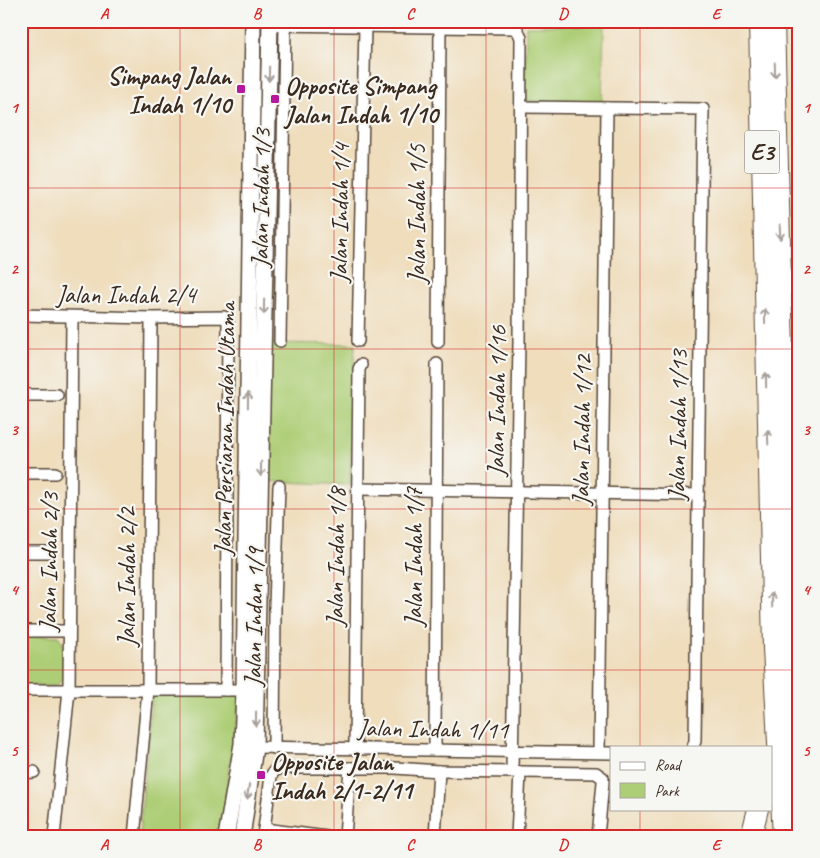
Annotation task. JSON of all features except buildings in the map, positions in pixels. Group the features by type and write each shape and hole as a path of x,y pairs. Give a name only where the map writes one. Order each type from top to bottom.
{"highway":[{"name":"E3","path":"759,21 773,648 784,837"},
{"name":"E3","path":"774,21 793,717 799,829"},
{"path":"766,746 773,648"},
{"path":"751,837 758,810"}],"main road":[{"name":"Jalan Persiaran Indah Utama","path":"226,837 238,765 244,690 253,21"},
{"name":"Jalan Persiaran Indah Utama","path":"242,837 255,747 272,23"},
{"path":"253,56 259,34 272,23"},
{"path":"242,729 250,745 255,747"},
{"path":"238,765 250,750 255,747"}],"street":[{"path":"272,23 440,27"},
{"name":"Jalan Indah 1/3","path":"272,23 280,341"},
{"name":"Jalan Indah 1/4","path":"358,341 365,26"},
{"name":"Jalan Indah 1/16","path":"440,27 513,28 518,31 522,38 520,323 513,751 516,772 517,837"},
{"name":"Jalan Indah 1/5","path":"438,342 440,27"},
{"path":"521,107 607,108"},
{"name":"Jalan Indah 1/13","path":"607,108 703,110 694,744"},
{"name":"Jalan Indah 1/12","path":"599,752 607,108"},
{"name":"Jalan Indah 2/4","path":"21,315 151,318 224,317 228,321 226,690"},
{"name":"Jalan Indah 2/3","path":"54,837 69,690 72,317"},
{"name":"Jalan Indah 2/2","path":"134,837 148,690 151,318"},
{"name":"Jalan Indah 1/7","path":"435,750 437,364"},
{"name":"Jalan Indah 1/8","path":"355,749 359,369 361,366"},
{"path":"21,395 57,395"},
{"path":"21,473 55,474"},
{"name":"Jalan Indan 1/9","path":"274,748 275,606 279,486"},
{"path":"358,489 698,495"},
{"path":"21,552 50,552"},
{"path":"21,631 69,631"},
{"path":"21,690 244,690"},
{"name":"Jalan Indah 1/11","path":"255,747 610,753"},
{"name":"Jalan Indah 1/11","path":"263,833 271,776 274,771 280,768 350,768 596,773 602,778 603,782 598,837"},
{"path":"344,837 350,768"},
{"path":"435,837 439,771"},
{"path":"21,773 34,772"},
{"path":"263,833 327,837"}],"green space":[{"path":"604,25 602,104 525,101 526,26"},
{"path":"263,343 355,344 350,485 261,481"},
{"path":"21,635 58,636 63,643 64,675 57,686 21,686"},
{"path":"240,694 220,837 139,837 152,695"}],"place":[{"name":"Simpang Jalan Indah 1/10","path":"241,89"},
{"name":"Opposite Simpang Jalan Indah 1/10","path":"275,99"},
{"name":"Opposite Jalan Indah 2/1-2/11","path":"261,775"}]}
